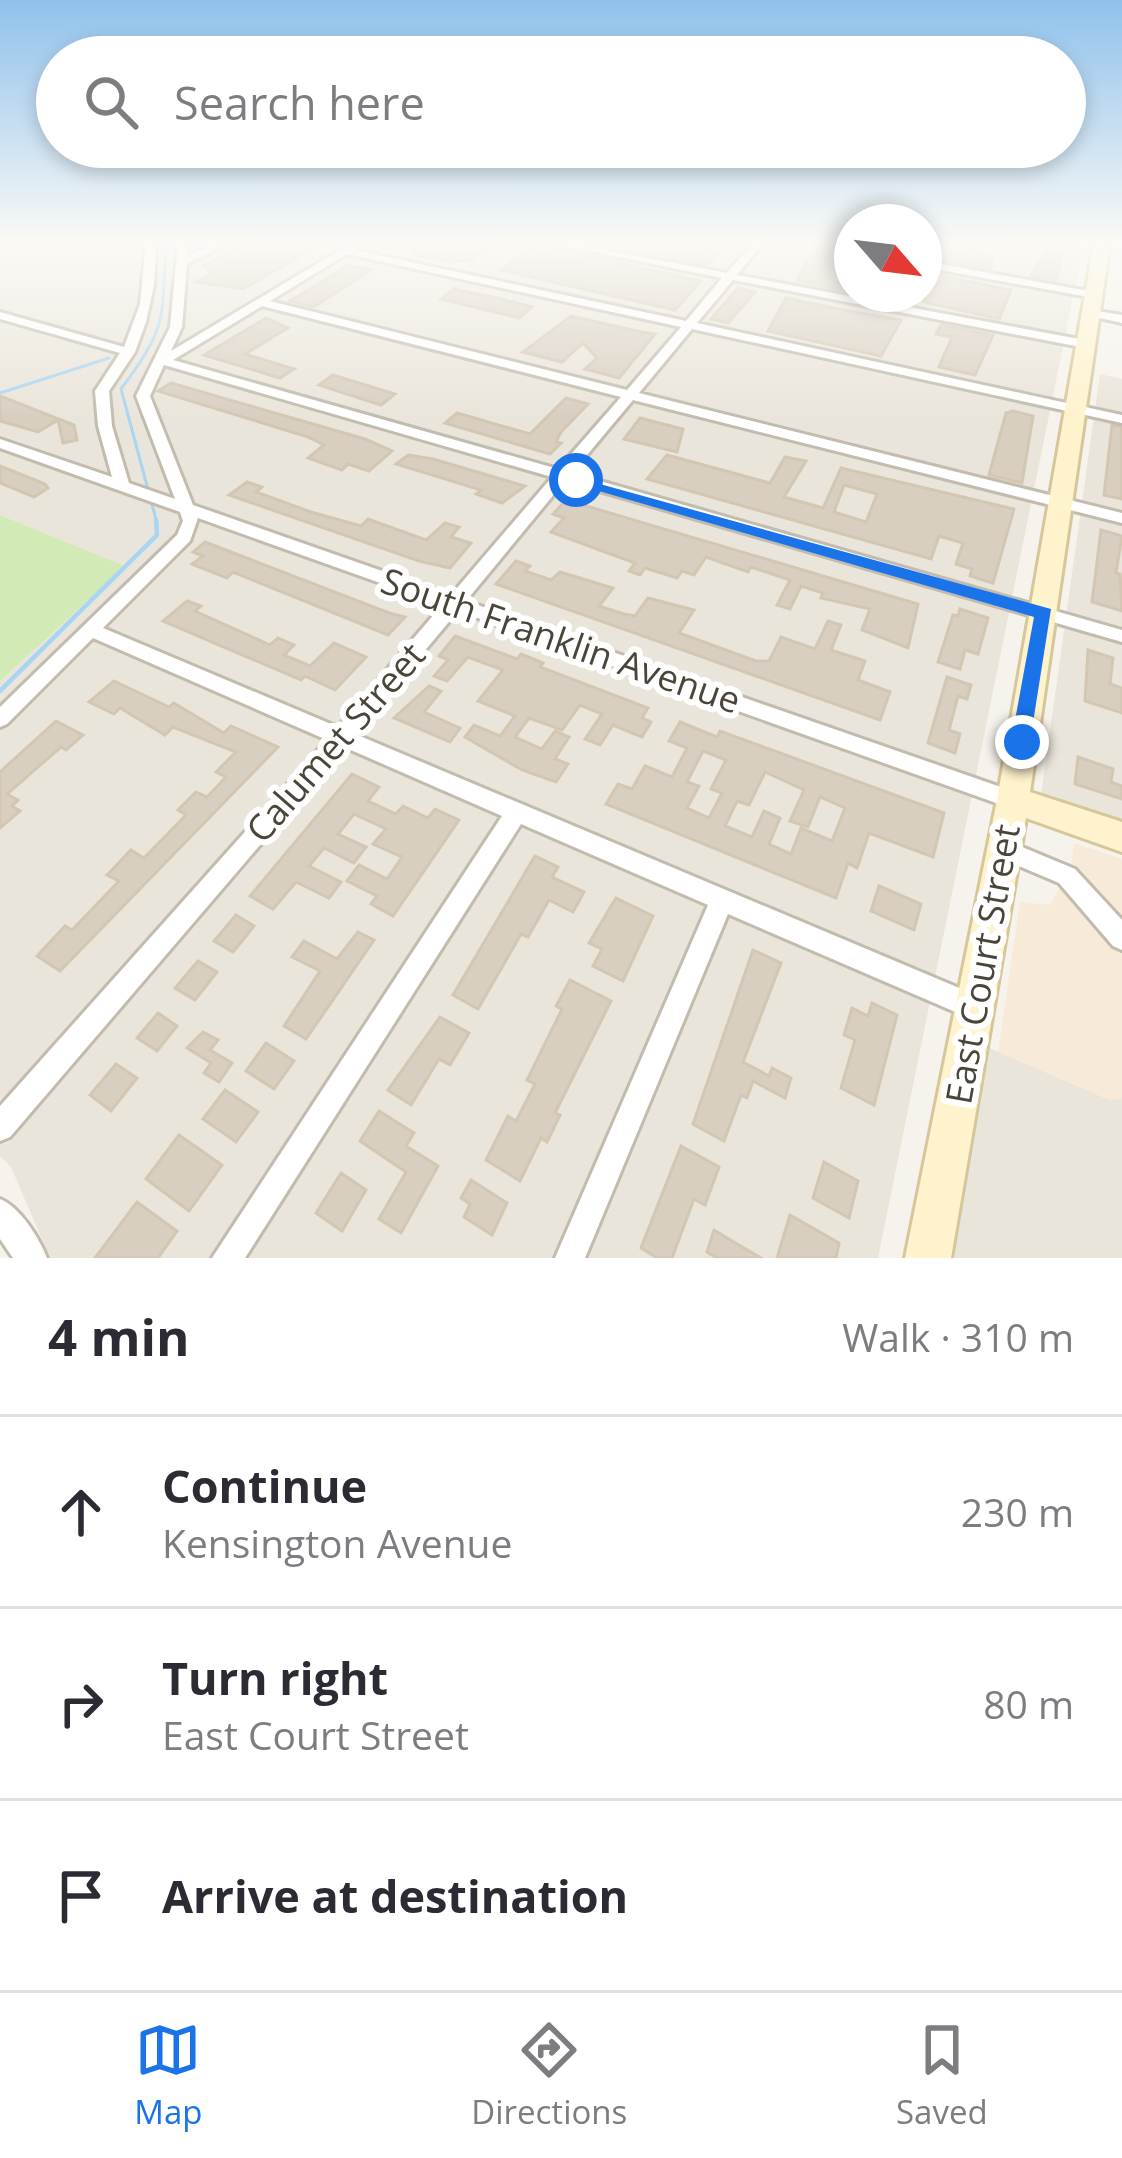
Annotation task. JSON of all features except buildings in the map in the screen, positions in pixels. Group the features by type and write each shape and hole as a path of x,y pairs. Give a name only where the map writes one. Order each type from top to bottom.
{"main road":[{"name":"East Court Street","path":"928,1258 1012,800 1093,304"},
{"name":"South Franklin Avenue","path":"1012,800 1122,837"}],"street":[{"path":"122,486 101,409 102,391 129,352 148,302"},
{"path":"0,719 184,537 190,521 163,500 142,395 164,362 178,302"},
{"path":"164,362 259,302 1122,518"},
{"path":"588,302 1122,419"},
{"name":"Calumet Street","path":"0,1126 342,736 708,302"},
{"path":"869,302 1086,344"},
{"path":"1083,302 1122,319"},
{"path":"0,315 129,352"},
{"path":"164,362 1122,636"},
{"name":"South Franklin Avenue","path":"0,443 1012,800"},
{"path":"90,630 974,1007"},
{"path":"227,1258 518,810"},
{"path":"1003,849 1067,876 1122,938"},
{"path":"570,1258 723,898"},
{"path":"0,1214 32,1258"}],"shaded area":[{"path":"0,302 834,302 834,312 942,312 942,302 1072,302 878,1258 50,1258 11,1167 0,1156 0,681 124,566 0,515"},
{"path":"1100,374 1122,379 1122,823 1041,795"},
{"path":"1074,843 1122,859 1122,1098 1110,1100 998,1052 1020,902 1050,905 1071,867"},
{"path":"987,1047 1110,1100 1122,1098 1122,1258 954,1258"}],"green space":[{"path":"0,515 125,566 0,681"}],"waterway":[{"path":"157,523 121,389 155,336 162,302"},
{"path":"0,393 109,358"},
{"path":"0,691 157,535 156,520"}],"route":[{"path":"576,480 1044,614 1022,742"}]}
